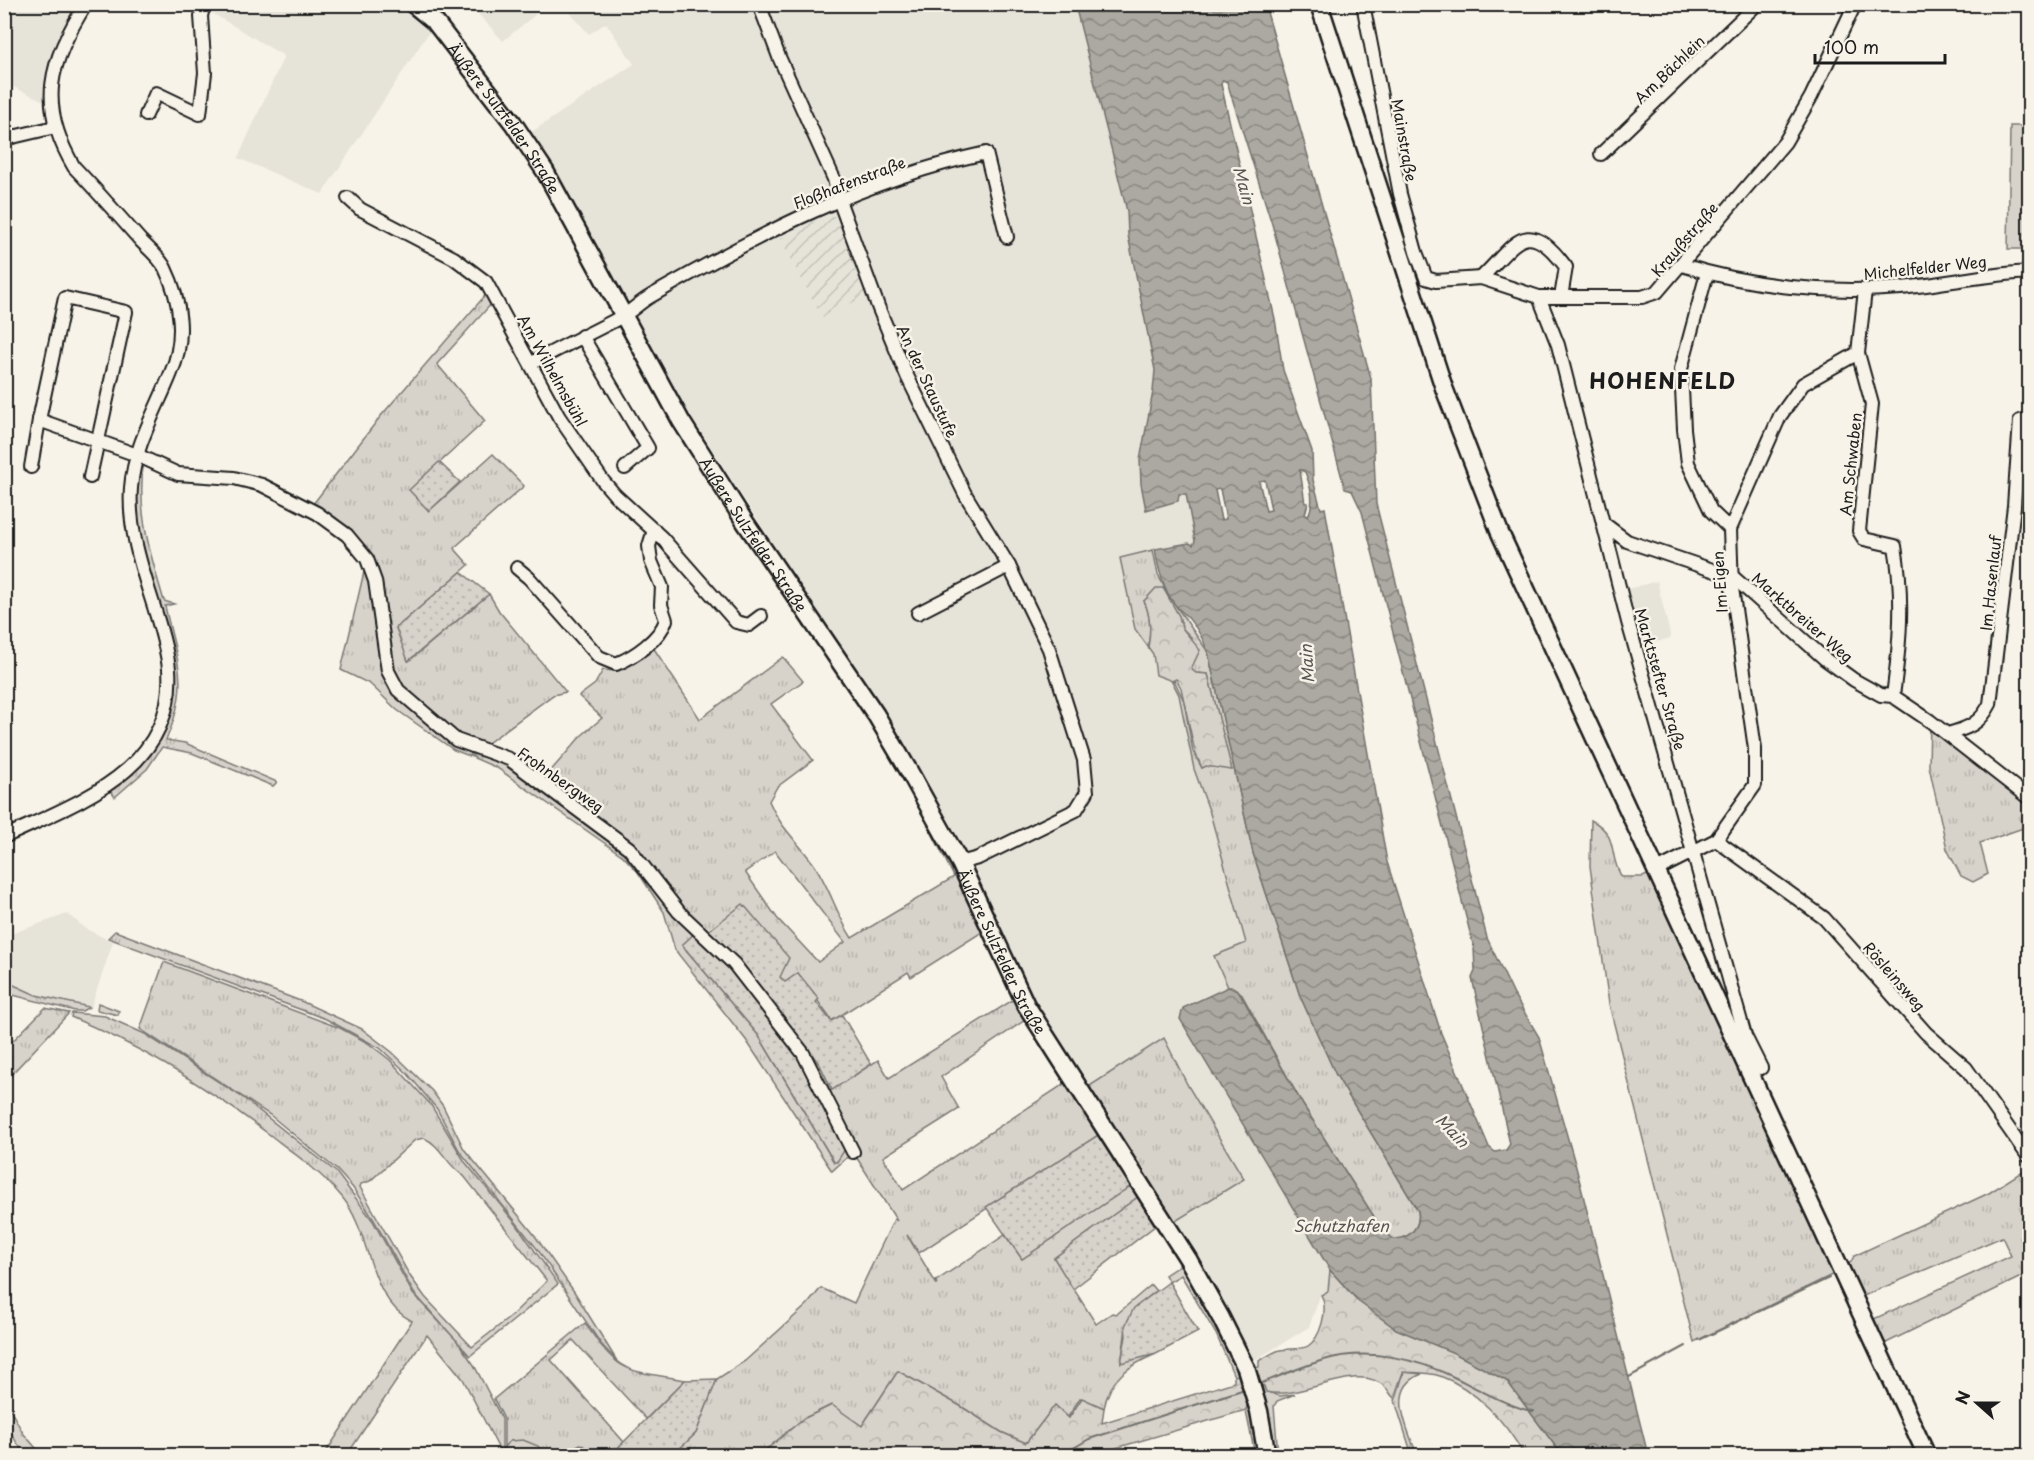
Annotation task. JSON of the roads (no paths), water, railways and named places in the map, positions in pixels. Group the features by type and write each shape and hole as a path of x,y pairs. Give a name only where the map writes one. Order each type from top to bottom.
{"main road":[{"name":"Äußere Sulzfelder Straße","path":"413,4 435,22 531,150 681,420 745,522 876,715 960,863 1012,979 1071,1080 1188,1259 1221,1318 1246,1368 1258,1410 1267,1455"},
{"path":"1319,4 1395,243 1473,470 1655,870 1927,1455"}],"street":[{"path":"4,837 90,796 117,780 148,746 164,714 169,668 134,538 131,488 137,455 172,372 178,350 179,306 164,266 75,167 63,149 56,127 52,106 54,67 64,38 86,4"},
{"path":"146,115 156,93 200,114 205,73 201,16 204,4"},
{"name":"An der Staustufe","path":"759,4 779,57 834,178 839,200 907,376 965,494 1009,566 1049,649 1084,760 1087,792 1081,804 1069,814 978,858 960,863"},
{"name":"Mainstraße","path":"1363,4 1400,194 1416,252 1426,278"},
{"name":"Am Bächlein","path":"1600,154 1757,4"},
{"name":"Kraußstraße","path":"1426,278 1436,281 1481,278 1539,297 1642,297 1657,292 1785,142 1811,97 1849,6"},
{"path":"4,139 56,127"},
{"name":"Floßhafenstraße","path":"532,363 623,316 648,297 760,236 819,207 950,161 986,153 1007,237"},
{"name":"Am Wilhelmsbühl","path":"348,198 360,209 454,258 486,282 532,363 559,417 603,481 654,530 736,622 749,625 761,616"},
{"path":"1481,278 1518,240 1527,236 1534,238 1558,257 1566,267 1562,291 1564,296"},
{"name":"Michelfelder Weg","path":"1682,265 1707,273 1815,289 1865,290 2030,272"},
{"path":"1707,273 1681,369 1684,429 1688,463 1711,511 1724,526 1730,529"},
{"path":"1858,353 1865,290"},
{"name":"Marktstefter Straße","path":"1539,297 1558,345 1603,523 1745,1036 1761,1068"},
{"path":"31,467 65,298 126,312 90,477"},
{"path":"582,336 648,448 625,468"},
{"name":"Im Eigen","path":"1716,840 1755,784 1755,749 1732,577 1730,529 1780,416 1803,384 1858,353"},
{"name":"Am Schwaben","path":"1858,353 1872,404 1859,531 1864,539 1895,546 1900,575 1901,635 1893,696"},
{"name":"Im Hasenlauf","path":"1948,734 1968,728 1983,719 1990,705 2014,506 2020,421 2030,418"},
{"name":"Frohnbergweg","path":"39,420 137,455 178,474 234,478 262,485 317,513 347,535 367,559 375,581 388,671 398,690 456,740 509,759 629,848 679,912 734,964 803,1053 853,1152"},
{"name":"Marktbreiter Weg","path":"1603,523 1627,541 1732,577 1833,664 1881,695 1893,696 1948,734 2030,798"},
{"path":"517,568 599,657 616,664 626,660 658,635 666,620 661,605 662,588 651,561 649,546 654,530"},
{"path":"918,613 1009,566"},
{"path":"1655,870 1693,849 1716,840"},
{"name":"Rösleinsweg","path":"1716,840 1824,918 1926,1033 1966,1068 2028,1156"}],"water":[{"path":"1075,5 1265,5 1371,378 1376,504 1487,938 1514,995 1539,1037 1576,1167 1648,1455 1562,1455 1507,1381 1454,1353 1396,1329 1359,1302 1330,1270 1180,1019 1183,1008 1228,987 1238,990 1303,1105 1383,1231 1394,1239 1405,1237 1413,1231 1418,1222 1418,1211 1336,1075 1300,996 1253,853 1208,652 1197,629 1170,597 1160,573 1155,549 1189,543 1193,545 1195,541 1186,494 1179,494 1178,501 1146,510 1141,484 1140,460 1155,370 1128,235 1127,211","holes":["1223,80 1227,82 1272,224 1345,489 1352,491 1362,512 1474,948 1475,971 1472,978 1510,1144 1506,1150 1495,1152 1489,1147 1441,1033 1387,862 1325,508 1321,509 1313,480 1312,451 1283,370 1275,319 1221,84","1300,470 1305,472 1312,500 1308,516 1305,514 1308,503 1305,503","1265,480 1271,510 1266,511 1259,481","1220,489 1226,519 1221,520 1215,490"]}],"waterway":[{"path":"1699,1340 1829,1278"},
{"path":"1629,1377 1686,1346"},
{"path":"1259,1384 1324,1360 1341,1356 1376,1355 1427,1366 1507,1403 1534,1411"},
{"path":"1060,1456 1089,1439 1245,1389"}],"district":[{"name":"HOHENFELD","path":"1663,380"}],"water label":[{"name":"Main","path":"1245,185"},
{"name":"Main","path":"1306,664"},
{"name":"Main","path":"1453,1130"},
{"name":"Schutzhafen","path":"1341,1225"}]}
